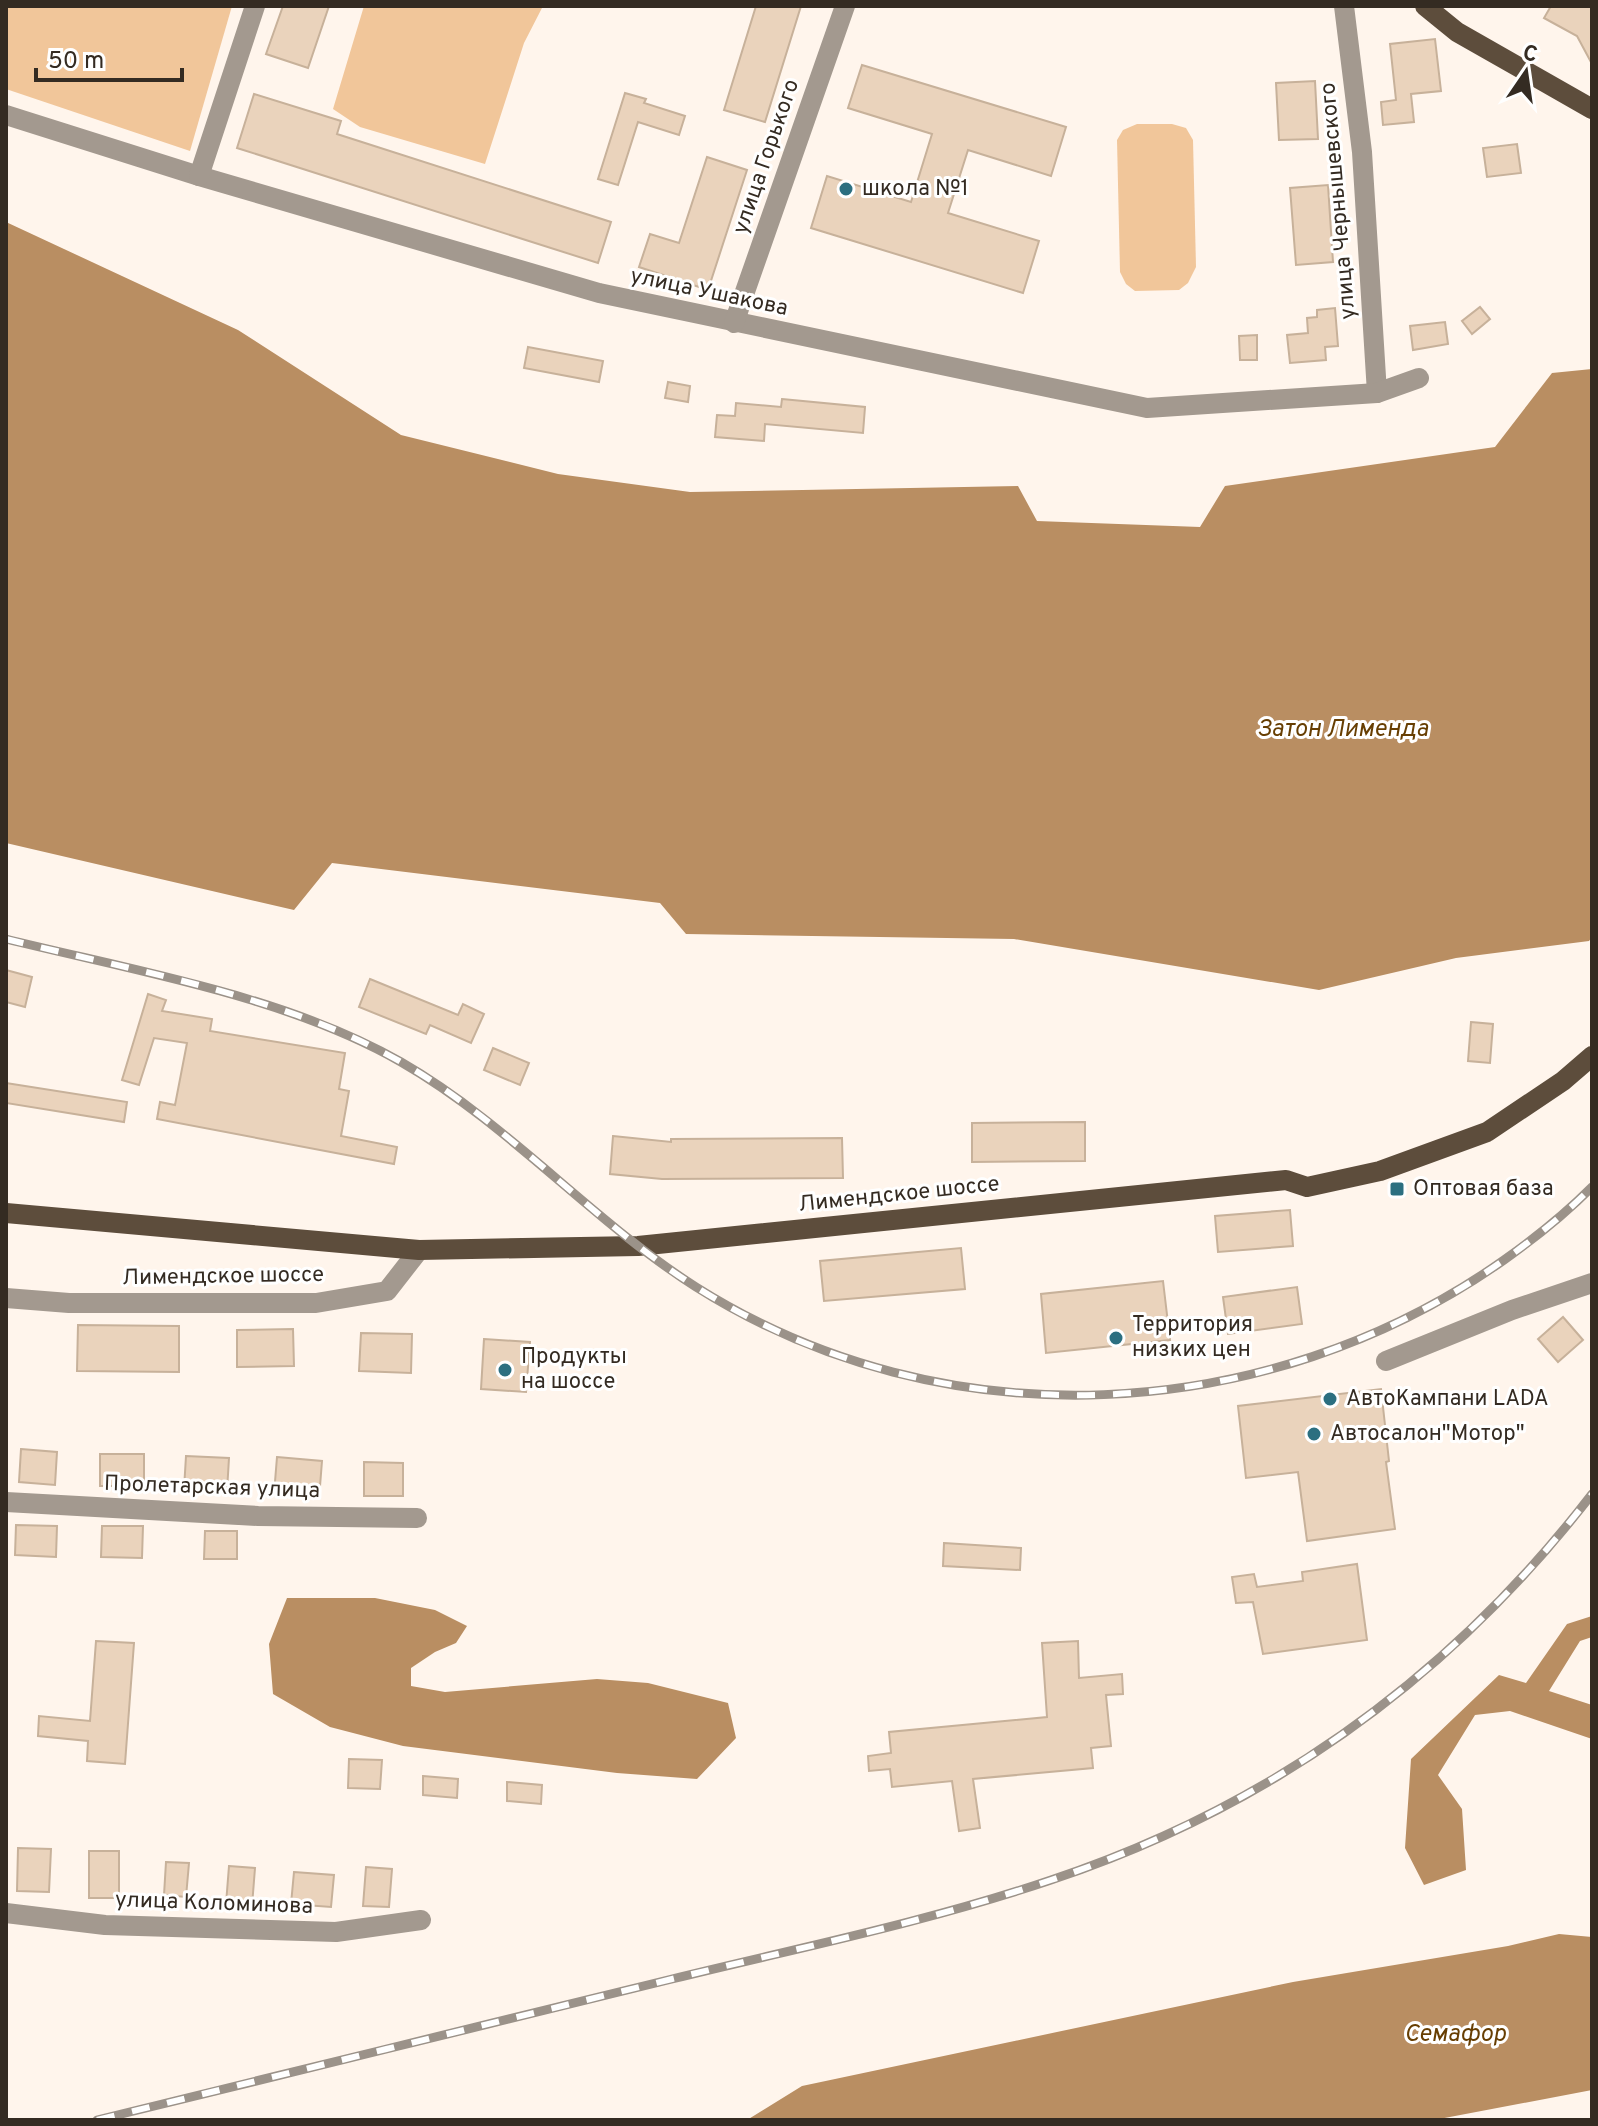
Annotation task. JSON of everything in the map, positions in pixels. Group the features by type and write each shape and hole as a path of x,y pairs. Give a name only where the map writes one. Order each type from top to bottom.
{"main road":[{"path":"1425,6 1457,32 1592,109"},
{"name":"Лимендское шоссе","path":"6,1213 419,1250 638,1246 1286,1180 1307,1187 1380,1171 1487,1132 1563,1081 1592,1056"}],"street":[{"path":"199,176 255,6"},
{"name":"улица Горького","path":"734,323 845,6"},
{"name":"улица Чернышевского","path":"1344,6 1362,152 1377,393"},
{"name":"улица Ушакова","path":"6,115 199,176 599,293 1147,408 1377,393 1419,378"},
{"name":"Лимендское шоссе","path":"6,1298 69,1303 316,1303 387,1291 419,1250"},
{"path":"1386,1361 1512,1310 1592,1283"},
{"name":"Пролетарская улица","path":"6,1502 258,1516 417,1518"},
{"name":"улица Коломинова","path":"6,1913 105,1925 336,1932 421,1920"}],"shaded area":[{"path":"6,6 232,6 190,151 6,89"},
{"path":"364,6 543,6 524,43 485,164 360,127 333,109"},
{"path":"1137,124 1172,124 1186,128 1193,140 1196,267 1188,283 1179,290 1135,291 1126,284 1120,272 1117,140 1123,130"}],"water":[{"name":"Затон Лименда","path":"6,222 238,330 401,435 558,474 690,492 1018,486 1037,521 1200,527 1225,486 1495,447 1552,373 1592,369 1592,937 1589,941 1456,958 1319,990 1014,939 686,934 660,903 332,863 294,910 6,843"},
{"path":"287,1598 375,1598 435,1610 467,1626 456,1643 411,1668 411,1686 445,1692 597,1679 648,1683 728,1703 736,1738 697,1779 617,1773 403,1746 330,1727 273,1694 269,1644"},
{"path":"1592,1616 1592,1637 1580,1641 1549,1691 1592,1705 1592,1739 1510,1711 1475,1715 1438,1775 1462,1809 1466,1870 1424,1885 1405,1848 1411,1759 1499,1675 1526,1683 1567,1624"},
{"name":"Семафор","path":"1559,1934 1592,1937 1592,2090 1434,2120 747,2120 802,2086 1293,1982 1508,1946"}],"building":[{"path":"283,6 329,6 308,68 266,54"},
{"path":"756,6 801,6 765,122 724,110"},
{"path":"1551,6 1592,6 1592,64 1577,36 1544,18"},
{"path":"1435,39 1441,91 1411,94 1414,122 1383,125 1381,102 1396,100 1390,44"},
{"name":"школа №1","path":"862,65 1066,127 1051,176 968,150 948,213 1039,241 1023,293 811,228 827,176 911,202 932,134 848,108"},
{"path":"1315,81 1318,139 1279,140 1276,83"},
{"path":"625,93 646,99 644,103 685,116 679,135 638,122 618,185 598,179"},
{"path":"254,94 341,121 337,134 611,222 598,263 237,148"},
{"path":"1517,144 1521,173 1487,177 1483,148"},
{"path":"707,157 747,170 708,290 639,267 650,234 679,243"},
{"path":"1328,185 1333,262 1296,265 1290,188"},
{"path":"1480,307 1490,319 1472,334 1462,321"},
{"path":"1335,308 1338,346 1325,347 1326,360 1290,363 1287,335 1308,333 1307,318 1317,317 1317,310"},
{"path":"1445,322 1448,344 1413,350 1410,326"},
{"path":"1257,335 1257,360 1240,360 1239,336"},
{"path":"528,347 603,361 599,382 524,368"},
{"path":"668,382 690,386 688,402 665,398"},
{"path":"782,399 865,407 863,433 765,424 764,441 715,437 717,415 735,416 736,403 781,407"},
{"path":"6,970 32,977 25,1007 6,1002"},
{"path":"370,979 458,1015 463,1004 484,1014 471,1043 430,1025 426,1034 359,1007"},
{"path":"148,994 166,1000 162,1011 212,1019 210,1031 345,1053 339,1089 349,1091 341,1136 397,1147 394,1164 157,1119 160,1102 175,1105 187,1043 154,1038 139,1085 122,1080"},
{"path":"1471,1022 1493,1024 1490,1063 1468,1061"},
{"path":"493,1048 529,1063 520,1085 484,1070"},
{"path":"6,1083 127,1102 124,1122 6,1103"},
{"path":"1085,1122 1085,1161 972,1162 972,1123"},
{"path":"613,1136 671,1142 671,1139 842,1138 843,1178 662,1179 610,1174"},
{"path":"1290,1210 1293,1246 1218,1252 1215,1216"},
{"path":"961,1248 965,1289 824,1301 820,1261"},
{"path":"1163,1281 1170,1340 1046,1353 1041,1294"},
{"path":"1297,1287 1302,1324 1228,1334 1223,1297"},
{"path":"1563,1317 1583,1340 1558,1362 1538,1339"},
{"path":"78,1325 179,1326 179,1372 77,1371"},
{"path":"293,1329 294,1366 237,1367 237,1330"},
{"path":"361,1333 412,1334 411,1373 359,1371"},
{"path":"484,1339 530,1342 526,1392 481,1389"},
{"name":"Автосалон\"Мотор\"","path":"1381,1389 1395,1529 1307,1541 1298,1472 1246,1478 1238,1406"},
{"path":"21,1449 57,1452 55,1485 19,1482"},
{"path":"100,1454 144,1454 144,1486 100,1486"},
{"path":"186,1456 229,1458 227,1491 184,1489"},
{"path":"277,1457 322,1461 319,1499 274,1494"},
{"path":"364,1462 403,1463 403,1496 364,1496"},
{"path":"16,1525 57,1526 56,1557 15,1555"},
{"path":"102,1526 143,1526 142,1558 101,1557"},
{"path":"205,1531 237,1531 237,1559 204,1559"},
{"path":"944,1543 1021,1548 1020,1570 943,1566"},
{"path":"1357,1564 1367,1640 1263,1654 1253,1602 1236,1603 1232,1577 1254,1574 1257,1587 1303,1581 1302,1572"},
{"path":"96,1641 134,1643 125,1764 87,1761 88,1741 38,1736 39,1716 90,1721"},
{"path":"1078,1641 1079,1678 1122,1674 1123,1694 1106,1695 1111,1746 1091,1748 1093,1768 973,1779 980,1828 959,1831 952,1781 892,1787 890,1769 869,1771 868,1756 891,1753 889,1732 1047,1717 1042,1643"},
{"path":"349,1759 382,1760 380,1789 348,1788"},
{"path":"423,1776 458,1779 457,1798 423,1795"},
{"path":"507,1782 542,1785 541,1804 507,1801"},
{"path":"18,1848 51,1849 49,1892 17,1891"},
{"path":"89,1851 119,1851 119,1898 89,1898"},
{"path":"166,1862 189,1863 186,1897 164,1895"},
{"path":"229,1866 255,1868 252,1906 226,1904"},
{"path":"366,1867 392,1869 389,1907 363,1906"},
{"path":"294,1872 334,1875 331,1907 291,1904"}],"railway":[{"path":"6,939 209,988 309,1019 356,1039 401,1062 478,1114 621,1232 696,1287 792,1337 893,1372 998,1391 1104,1395 1209,1383 1312,1357 1411,1316 1504,1260 1550,1225 1592,1187"},
{"path":"97,2120 910,1922 1051,1880 1131,1850 1208,1815 1281,1774 1351,1728 1417,1677 1479,1621 1537,1560 1592,1494"}],"place":[{"name":"школа №1","path":"846,189"},
{"name":"Оптовая база","path":"1397,1189"},
{"name":"Территория низких цен","path":"1116,1338"},
{"name":"Продукты на шоссе","path":"505,1370"},
{"name":"АвтоКампани LADA","path":"1330,1399"},
{"name":"Автосалон\"Мотор\"","path":"1314,1434"}]}
